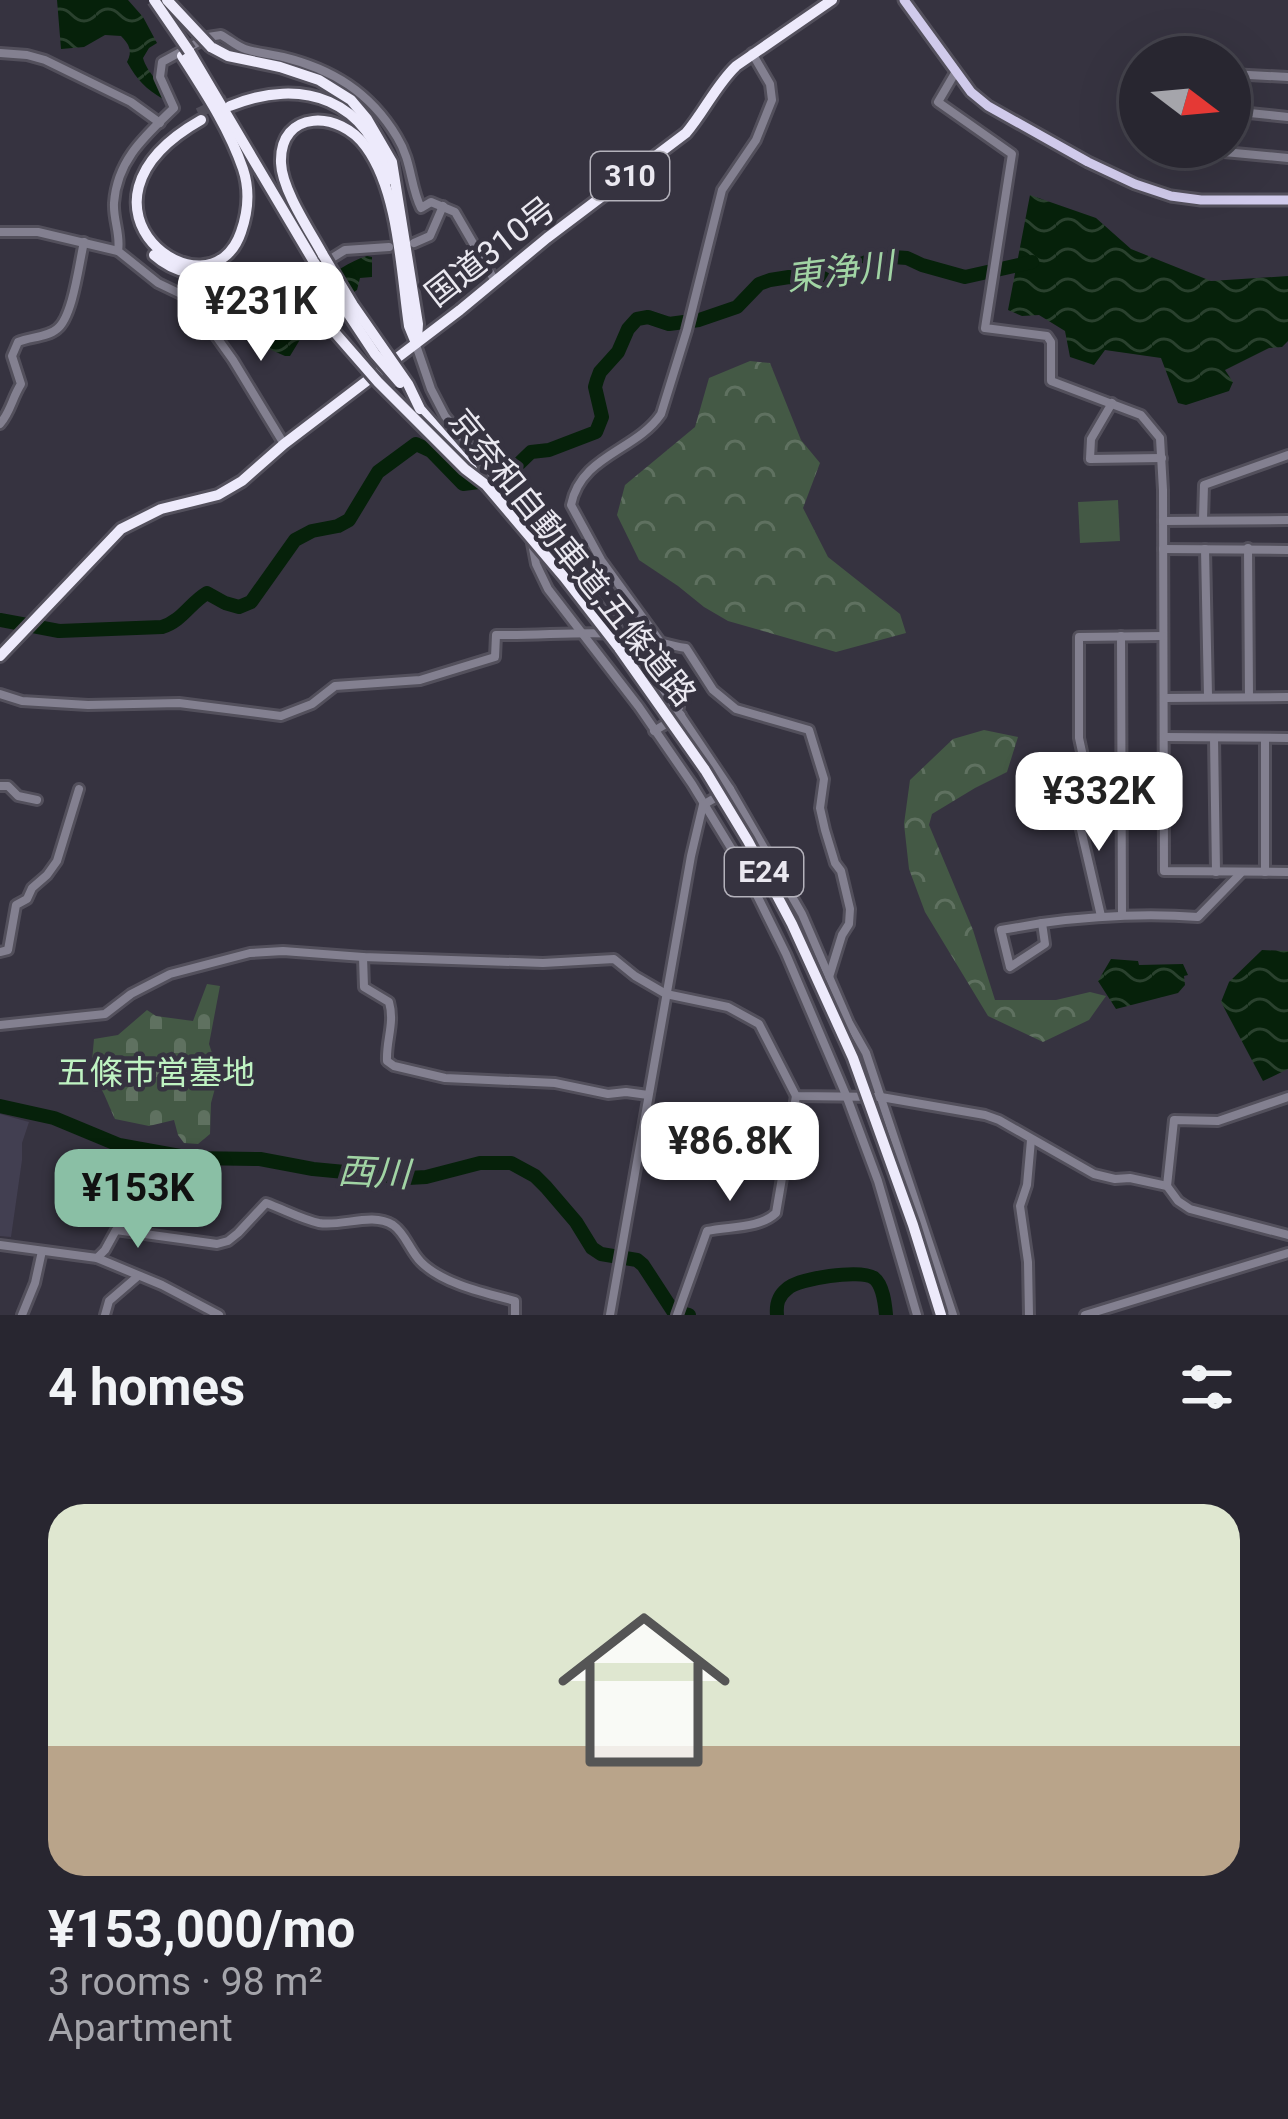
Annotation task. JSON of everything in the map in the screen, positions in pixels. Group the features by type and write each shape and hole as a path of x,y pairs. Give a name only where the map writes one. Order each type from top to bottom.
{"highway":[{"path":"154,0 219,115 244,170 247,190 238,240 210,264 171,260 159,252 141,226 139,185 152,157 199,117 161,139 139,167 130,200 145,246 178,271 250,275 298,292 377,382 486,485"},
{"path":"167,0 211,47 228,56 319,80 351,100 367,119 392,162 418,324 416,344"},
{"name":"国道310号","path":"0,656 121,530 161,509 218,495 242,481 686,133 727,75 832,0"},
{"path":"186,54 319,259"},
{"path":"367,119 303,87 264,88 229,103 266,94 307,94 344,110 374,142 385,166 409,326 416,344"},
{"path":"319,259 282,174 281,150 299,126 328,120 354,134 367,147 392,213"},
{"name":"京奈和自動車道;五條道路","path":"319,259 409,384 420,409 619,648 705,770 748,841 853,1058 941,1315"}],"main road":[{"path":"904,0 955,73 988,106 1088,162 1171,196 1288,200"}],"street":[{"path":"118,251 114,206 121,172 130,154 174,108 160,77 162,62 212,35 225,36 241,48 324,69 349,83 397,137 414,176 421,208 431,202 454,212 495,281"},
{"path":"0,53 45,60 131,102 160,123"},
{"path":"681,715 666,653 602,560 571,505 580,480 654,426 662,414 722,190 756,140 772,100 770,84 752,53"},
{"path":"955,73 938,102 1012,154 986,328 1047,336 1051,381 1142,415 1160,438 1164,871 1288,872"},
{"path":"1251,75 1288,77"},
{"path":"1251,114 1288,118"},
{"path":"1251,155 1288,158"},
{"path":"414,243 430,236 443,206"},
{"path":"0,232 38,232 118,251 158,283 182,295 233,360 284,444"},
{"path":"0,424 22,384 12,356 18,342 52,332 62,324 84,242"},
{"path":"198,311 282,289 345,250 389,247"},
{"path":"416,344 446,416 681,715 802,914 866,1053 952,1315"},
{"path":"1112,404 1091,439 1090,459 1162,458"},
{"path":"1203,520 1204,485 1288,455"},
{"path":"1163,521 1288,520"},
{"path":"532,525 542,579 627,690 745,871 772,925 878,1181 917,1315"},
{"path":"1248,548 1249,697"},
{"path":"1163,549 1288,550"},
{"path":"1205,549 1208,696"},
{"path":"0,694 43,703 178,703 281,716 312,704 335,686 420,680 495,657 496,635 621,634 686,648 713,690 736,709 809,730 824,779 820,808 825,830 850,909 829,977"},
{"path":"1121,636 1122,915"},
{"path":"1091,794 1079,737 1079,637 1163,636"},
{"path":"1164,698 1288,697"},
{"path":"654,731 681,715"},
{"path":"1165,737 1288,738"},
{"path":"1214,738 1216,872"},
{"path":"1265,738 1265,872"},
{"path":"0,786 37,800"},
{"path":"0,952 8,950 16,905 57,861 79,789"},
{"path":"610,1315 687,871 704,806 730,789"},
{"path":"1101,916 1072,794 1164,793"},
{"path":"1042,923 1045,944 1010,967 1001,930 1042,923 1101,916 1198,917 1241,873"},
{"path":"0,1025 105,1014 170,974 250,953 283,951 542,964 614,959 666,994 728,1006 759,1024 796,1096 776,1213 754,1224 707,1231 677,1315"},
{"path":"363,957 364,987 389,1002 392,1027 386,1052 394,1066 445,1078 555,1083 608,1094 648,1095"},
{"path":"796,1096 881,1097 985,1115 1094,1174 1168,1186"},
{"path":"1288,1097 1218,1121 1174,1120 1168,1186 1190,1209 1288,1235"},
{"path":"1029,1315 1028,1262 1019,1206 1027,1185 1031,1140"},
{"path":"97,1258 116,1230 217,1244 228,1241 266,1203 318,1222 388,1222 398,1228 425,1267 514,1301 515,1315"},
{"path":"0,1244 97,1258 219,1315"},
{"path":"22,1315 42,1251"},
{"path":"1085,1315 1288,1253"},
{"path":"105,1315 109,1301 140,1275"}],"shaded area":[{"path":"0,1114 29,1122 22,1143 11,1237 0,1236"}],"green space":[{"path":"750,361 770,363 801,440 820,463 803,508 828,557 900,614 906,633 836,652 728,621 639,560 617,515 625,485 695,427 709,378"},
{"path":"1118,500 1120,541 1080,543 1078,502"},
{"path":"984,730 1018,737 1007,772 932,814 929,825 973,930 995,1000 1056,1000 1090,992 1106,996 1089,1020 1043,1042 988,1016 925,912 909,869 904,824 910,780 953,739"},
{"name":"五條市営墓地","path":"207,984 220,986 209,1044 213,1056 207,1079 217,1081 210,1134 198,1144 184,1143 174,1120 149,1126 115,1119 87,1069 94,1039 118,1035 147,1010 156,1016 193,1021"}],"water":[{"path":"57,0 128,0 157,43 143,58 163,99 134,74 127,62 129,48 121,36 105,35 84,47 61,49"},
{"path":"1030,195 1096,218 1131,249 1211,281 1288,276 1288,341 1225,370 1233,382 1229,391 1186,405 1178,403 1161,358 1105,350 1094,365 1070,357 1065,331 1039,315 1022,316 1008,310"},
{"path":"372,257 372,277 360,278 357,290 312,320 290,356 253,342 254,320 264,304 304,292"},
{"path":"1262,950 1288,951 1288,1069 1263,1081 1221,1002 1229,982"},
{"path":"1111,959 1138,961 1139,965 1183,964 1188,975 1178,993 1116,1009 1098,981"}],"waterway":[{"name":"東浄川","path":"0,620 59,631 162,627 207,593 239,607 251,602 295,540 349,520 378,472 416,444 431,451 463,484 503,479 531,452 596,432 602,417 597,380 637,319 648,317 669,324 699,320 737,307 759,284 770,280 817,280 893,257 965,277 1032,262"},
{"name":"西川","path":"0,1106 54,1118 119,1145 191,1158 260,1159 408,1178 480,1163 511,1163 546,1187 592,1248 637,1260 673,1311 689,1315"},
{"name":"西川","path":"777,1315 780,1297 794,1285 856,1274 877,1281 886,1315"}],"tunnel":[{"path":"198,113 227,99"}]}
